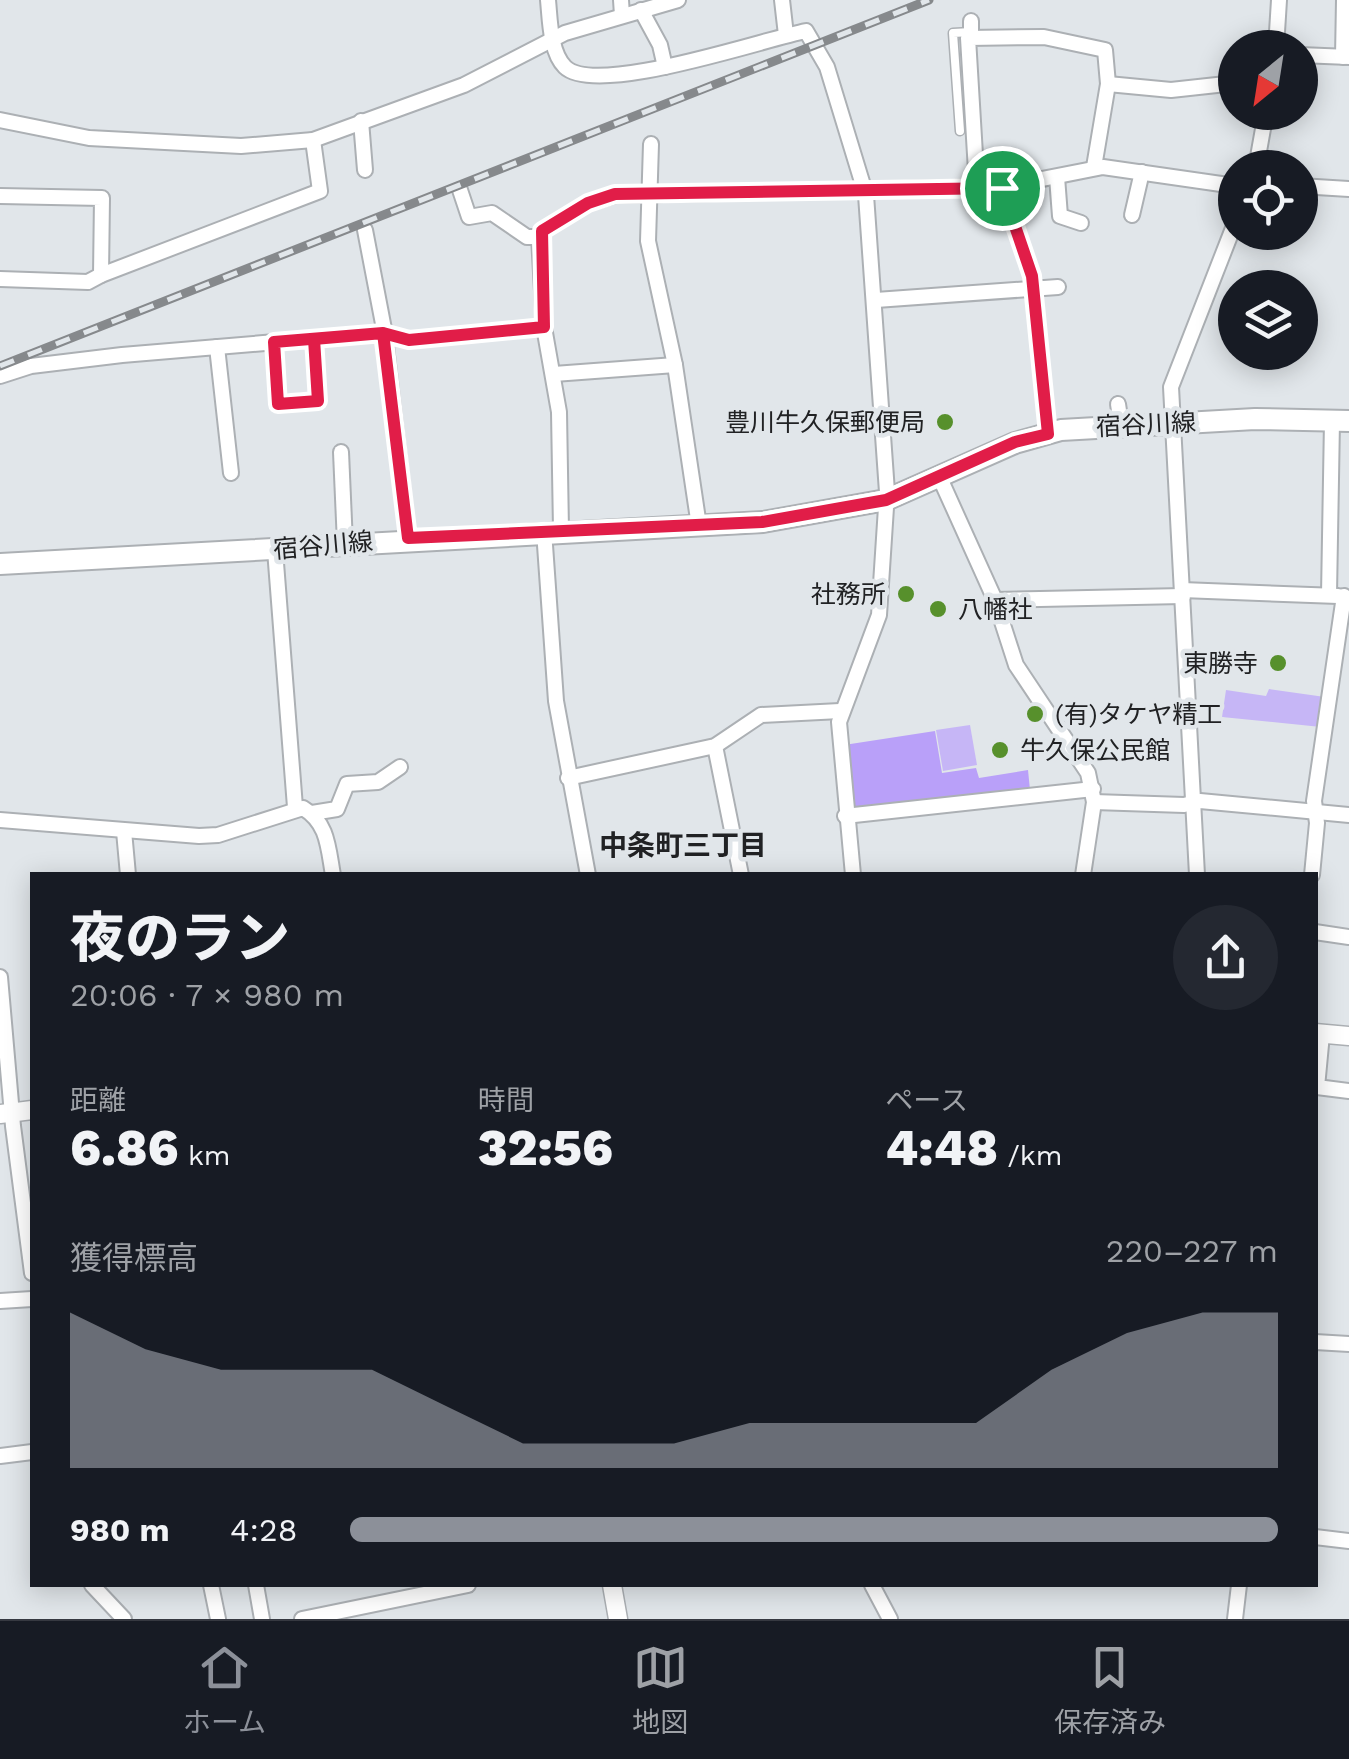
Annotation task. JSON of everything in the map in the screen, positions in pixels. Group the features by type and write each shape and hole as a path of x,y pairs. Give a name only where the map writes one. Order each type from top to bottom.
{"main road":[{"name":"宿谷川線","path":"0,564 552,530 762,522 886,500 1015,442 1119,414 1171,422 1340,421"}],"street":[{"path":"548,0 552,38 566,68 588,78 666,67 808,32 827,67 865,191 876,300 886,500 879,614 840,711 845,816 853,872"},
{"path":"0,120 89,138 242,146 313,140 464,86 552,38 622,8 642,10 678,0"},
{"path":"782,0 786,35"},
{"path":"1277,30 1279,0"},
{"path":"1318,56 1346,57 1344,0"},
{"path":"642,10 660,45 666,67"},
{"path":"976,188 971,30 1044,37 1102,49 1108,84 1094,168"},
{"path":"1108,84 1171,90 1218,86"},
{"path":"361,121 365,170"},
{"path":"0,280 88,282 320,191 313,140"},
{"path":"651,144 651,256 675,366 698,526"},
{"path":"584,872 547,624 554,374 544,327 542,231 588,203 608,196 1002,188 1094,168 1218,183"},
{"path":"1132,215 1142,172"},
{"path":"1057,177 1060,216 1082,223"},
{"path":"1318,187 1349,189"},
{"path":"1002,188 1032,276 1048,434"},
{"path":"460,190 468,217 492,213 527,237 540,237"},
{"path":"0,196 102,198 100,276"},
{"path":"365,230 383,333 408,538"},
{"path":"1197,872 1171,422 1174,375 1224,250"},
{"path":"876,300 1058,287"},
{"path":"0,376 31,366 217,347 383,333 409,340 544,327"},
{"path":"274,342 278,404 318,401 314,339"},
{"path":"217,347 231,473"},
{"path":"554,374 675,366"},
{"path":"1312,872 1341,596 1340,421"},
{"path":"341,452 345,544"},
{"path":"940,476 995,600 1016,664 1075,751 1094,796 1083,872"},
{"path":"274,550 295,807"},
{"path":"995,600 1182,593 1341,596"},
{"path":"568,778 715,746 761,715 840,711"},
{"path":"715,746 740,872"},
{"path":"312,814 337,809 347,784 378,782 400,767"},
{"path":"845,816 1094,796 1349,816"},
{"path":"0,820 124,830 152,836 218,835 295,807 312,814 324,829 332,872"},
{"path":"124,830 128,872"},
{"path":"1318,932 1349,937"},
{"path":"0,977 6,1113 30,1261"},
{"path":"1318,1031 1349,1036"},
{"path":"1318,1087 1349,1091"},
{"path":"0,1301 30,1299"},
{"path":"1318,1342 1349,1344"},
{"path":"0,1456 30,1452"},
{"path":"1318,1536 1349,1541"},
{"path":"94,1587 124,1619"},
{"path":"211,1587 218,1619"},
{"path":"256,1587 262,1619"},
{"path":"302,1619 339,1615 405,1591 447,1587"},
{"path":"612,1587 618,1619"},
{"path":"873,1587 890,1619"},
{"path":"1235,1619 1239,1587"}],"lane":[{"path":"960,131 953,33 971,30"}],"shaded area":[{"path":"1269,689 1325,697 1321,727 1222,717 1226,690 1266,696"},
{"path":"970,725 977,765 943,771 936,730"},
{"path":"935,731 942,773 976,768 979,778 1028,770 1030,790 857,811 848,806 844,745"}],"railway":[{"path":"0,366 929,0"}],"place":[{"name":"豊川牛久保郵便局","path":"945,422"},
{"name":"社務所","path":"906,594"},
{"name":"八幡社","path":"938,609"},
{"name":"東勝寺","path":"1278,663"},
{"name":"(有)タケヤ精工","path":"1035,714"},
{"name":"牛久保公民館","path":"1000,750"}],"district":[{"name":"中条町三丁目","path":"683,845"}],"route":[{"path":"1002,188 608,196 588,203 542,231 544,327 409,340 383,333 274,342 278,404 318,401 314,339 383,333 408,538 726,526 886,500 1015,442 1048,434 1032,276 1002,188"}]}
